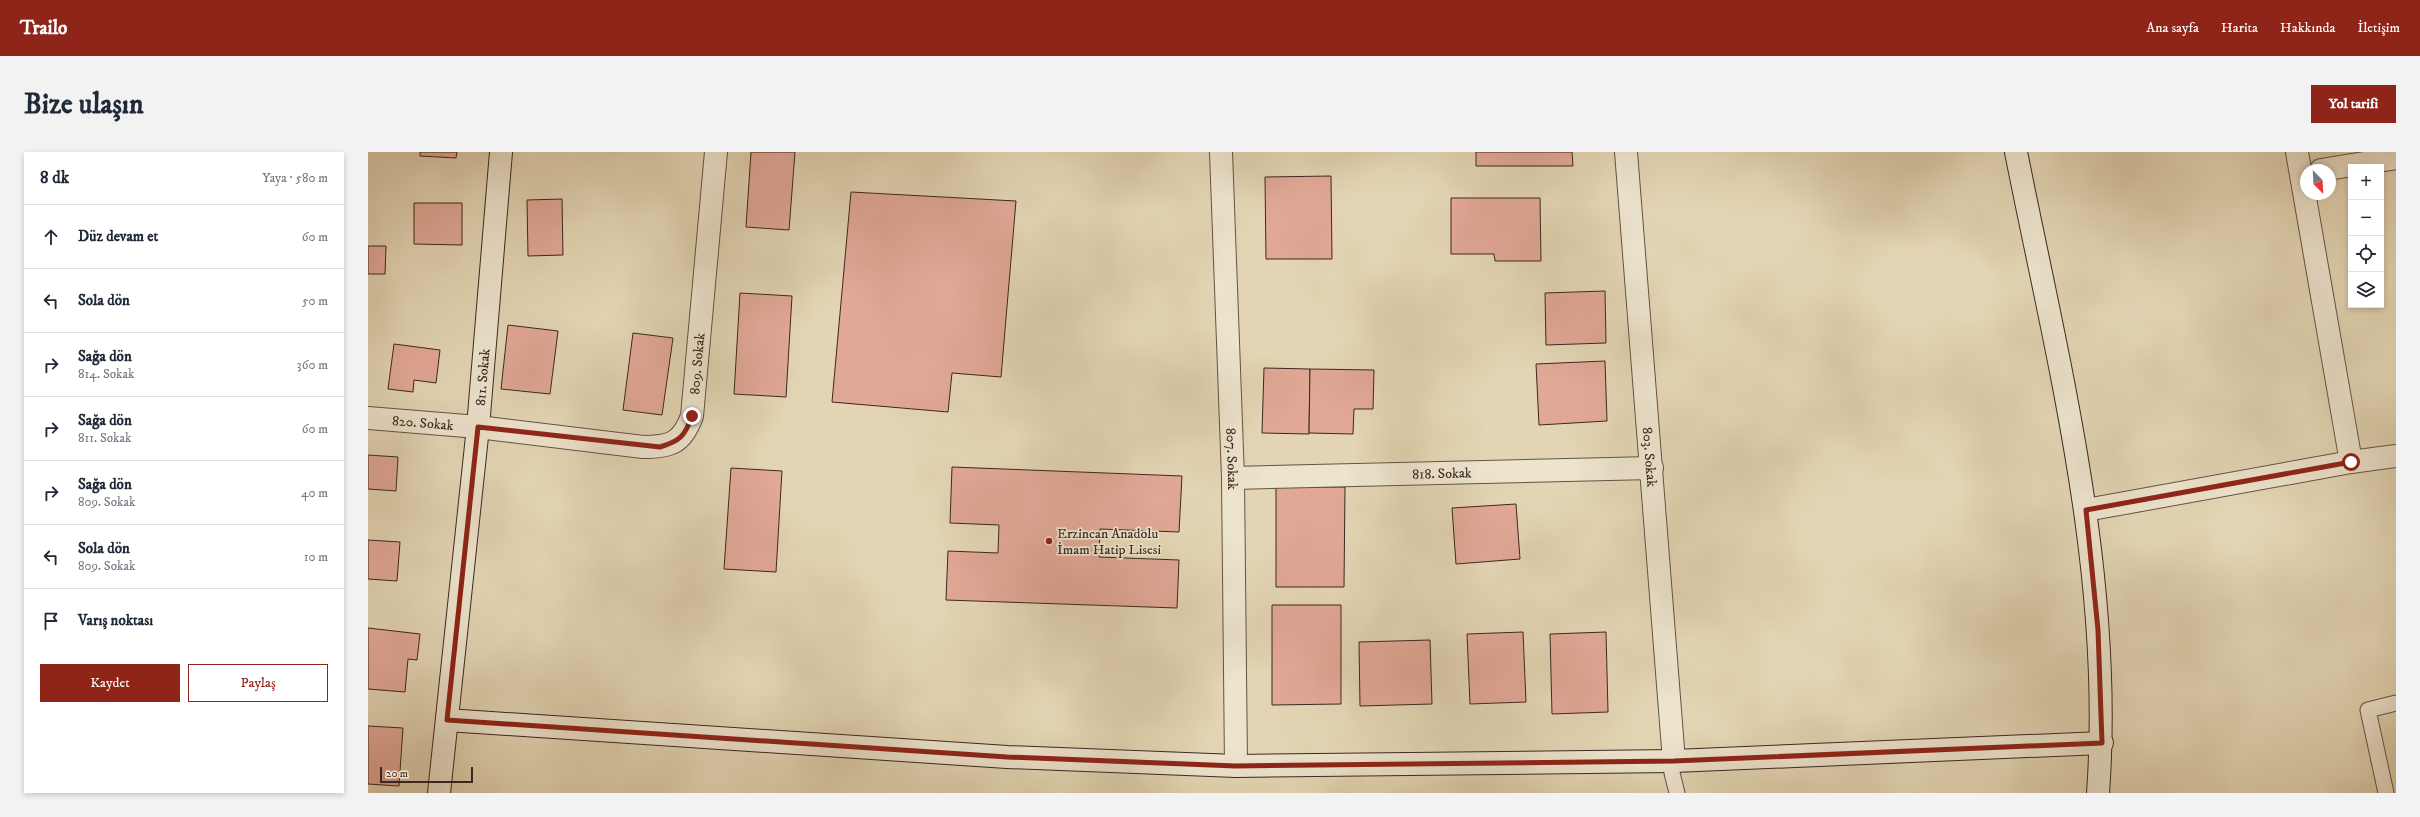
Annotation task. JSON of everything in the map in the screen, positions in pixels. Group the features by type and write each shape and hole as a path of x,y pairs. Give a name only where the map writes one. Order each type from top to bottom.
{"street":[{"name":"811. Sokak","path":"439,793 478,427 501,152"},
{"name":"809. Sokak","path":"478,427 654,447 676,442 686,432 692,416 716,152"},
{"name":"807. Sokak","path":"1221,152 1233,478 1236,766"},
{"name":"803. Sokak","path":"1626,152 1674,761"},
{"path":"2016,152 2086,510 2098,630 2102,743 2098,793"},
{"path":"2297,152 2304,164"},
{"path":"2336,168 2396,158"},
{"path":"2313,200 2351,462"},
{"name":"820. Sokak","path":"368,418 478,427"},
{"path":"2086,510 2351,462 2396,456"},
{"name":"818. Sokak","path":"1233,478 1652,468"},
{"path":"447,720 1007,757 1236,766 1674,761 2102,743"}],"lane":[{"path":"2386,793 2368,710 2396,703"},
{"path":"1674,761 1672,773 1677,793"}],"building":[{"path":"420,152 457,152 456,158 420,156"},
{"path":"751,152 795,152 789,230 746,227"},
{"path":"1476,152 1572,152 1573,166 1476,166"},
{"path":"1331,176 1332,259 1266,259 1265,177"},
{"path":"851,192 1016,201 1001,377 952,373 948,412 832,402"},
{"path":"1451,198 1540,198 1541,261 1495,261 1494,254 1451,254"},
{"path":"562,199 563,255 528,256 527,200"},
{"path":"414,203 462,203 462,245 414,244"},
{"path":"368,246 386,246 385,274 368,274"},
{"path":"1605,291 1606,343 1546,345 1545,293"},
{"path":"740,293 792,296 786,397 734,394"},
{"path":"508,325 558,331 550,394 501,389"},
{"path":"633,333 673,338 662,415 623,410"},
{"path":"394,344 440,350 436,383 414,380 413,392 388,389"},
{"path":"1605,361 1607,421 1539,425 1536,364"},
{"path":"1264,368 1310,369 1309,434 1262,433"},
{"path":"1310,369 1374,370 1373,409 1354,409 1353,434 1309,433"},
{"path":"368,455 398,457 396,491 368,489"},
{"name":"Erzincan Anadolu İmam Hatip Lisesi","path":"952,467 1182,476 1179,532 1100,529 1099,557 1179,560 1177,608 946,600 948,551 998,553 999,525 950,523"},
{"path":"731,468 782,471 776,572 724,569"},
{"path":"1276,487 1345,487 1344,587 1276,587"},
{"path":"1516,504 1520,559 1456,564 1452,508"},
{"path":"368,540 400,542 397,581 368,579"},
{"path":"1272,605 1341,605 1341,704 1272,705"},
{"path":"368,628 420,634 417,660 408,659 405,692 368,689"},
{"path":"1523,632 1526,702 1470,704 1467,634"},
{"path":"1606,632 1608,712 1552,714 1550,634"},
{"path":"1430,640 1432,704 1360,706 1359,642"},
{"path":"368,726 403,728 399,786 368,784"}],"place":[{"name":"Erzincan Anadolu İmam Hatip Lisesi","path":"1049,541"}],"route":[{"path":"692,416 686,432 676,442 660,447 643,447 478,427 447,720 1007,757 1236,766 1674,761 2102,743 2098,630 2086,510 2351,462"}]}
